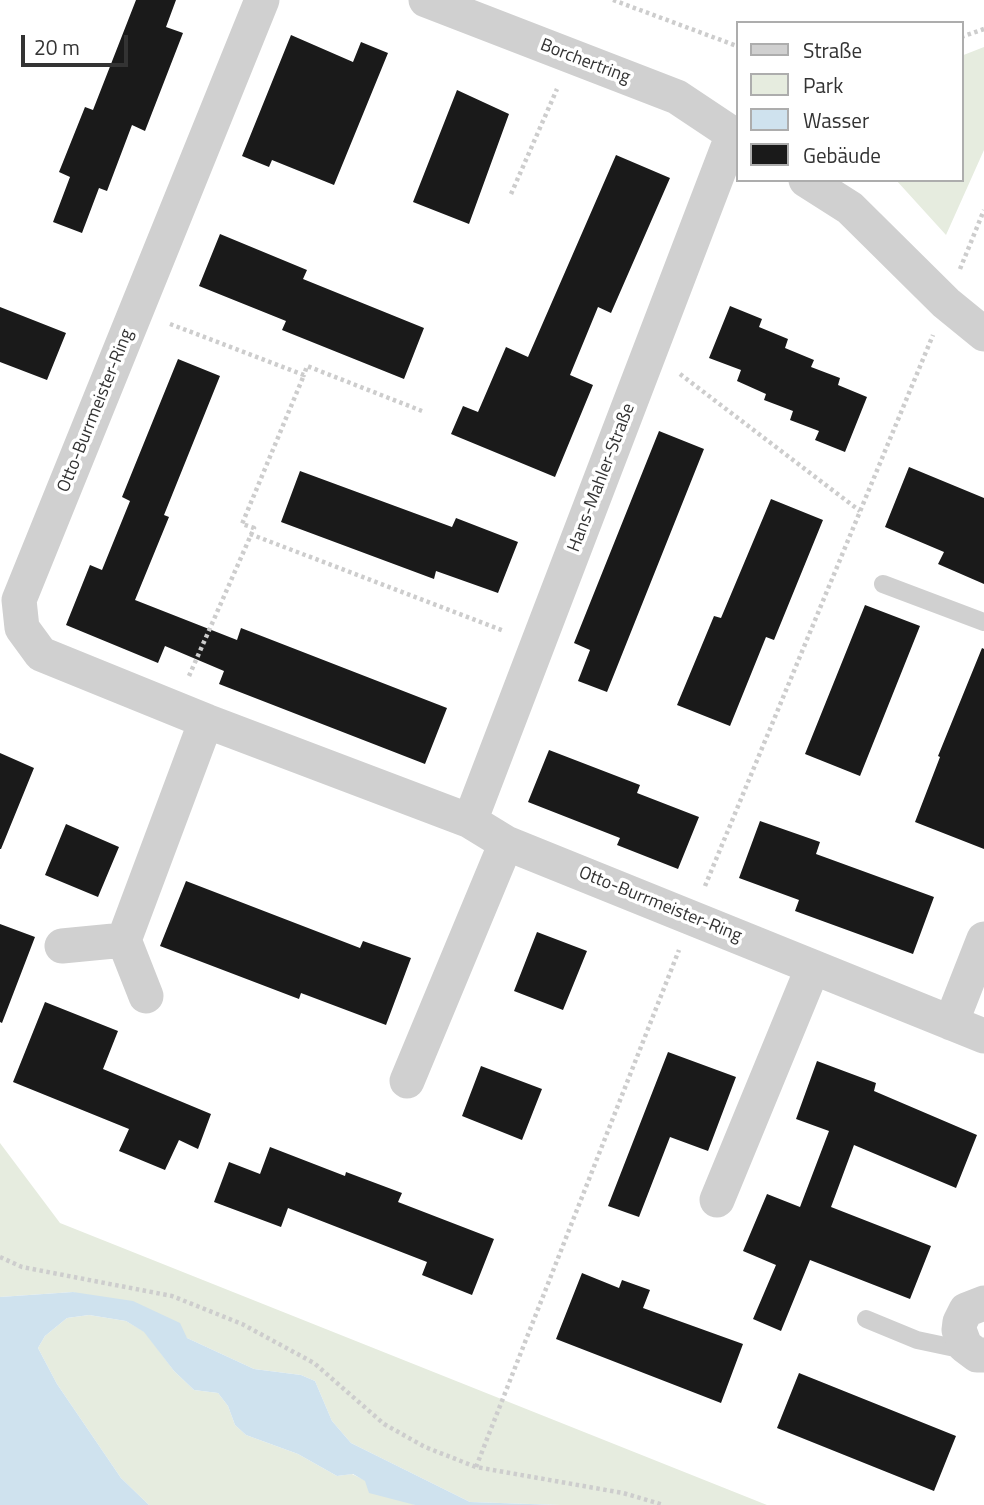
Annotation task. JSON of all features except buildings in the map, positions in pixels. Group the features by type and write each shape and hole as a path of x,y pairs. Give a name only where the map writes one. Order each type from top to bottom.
{"street":[{"name":"Otto-Burrmeister-Ring","path":"262,0 19,600 22,628 41,654 191,715 470,821 506,843 984,1036"},
{"name":"Borchertring","path":"426,0 677,97 735,135"},
{"name":"Hans-Mahler-Straße","path":"470,821 735,135"},
{"path":"809,182 850,208 946,303 984,334"},
{"path":"146,996 124,940 191,715"},
{"path":"407,1081 506,843"},
{"path":"951,1023 984,939"},
{"path":"62,946 124,940"},
{"path":"717,1200 813,967"},
{"path":"978,1353 960,1339 960,1322 967,1310 984,1303"}],"lane":[{"path":"883,584 984,622"},
{"path":"866,1319 917,1340 978,1353"}],"path":[{"path":"612,0 736,47"},
{"path":"963,36 984,29"},
{"path":"511,194 572,56"},
{"path":"476,1467 692,918 984,210"},
{"path":"136,311 304,375"},
{"path":"650,351 860,511"},
{"path":"191,715 254,528 242,523 307,366 422,411"},
{"path":"250,534 538,644"},
{"path":"0,1256 22,1268 172,1296 242,1324 314,1363 384,1424 425,1447 476,1467 623,1493 664,1505"}],"green space":[{"path":"984,47 984,150 946,235 898,182 963,182 963,55"},
{"path":"0,1143 60,1223 767,1505 470,1502 351,1443 332,1421 315,1381 301,1375 254,1369 187,1338 73,1292 0,1297"},
{"path":"89,1315 126,1321 145,1332 174,1371 194,1390 218,1393 228,1406 235,1425 246,1435 298,1454 337,1476 352,1474 415,1505 149,1505 121,1478 57,1384 38,1348 45,1336 67,1318"}],"water":[{"path":"73,1292 133,1301 180,1323 187,1338 254,1369 301,1375 315,1381 332,1421 351,1443 470,1502 560,1505 415,1505 369,1493 365,1481 353,1474 337,1476 298,1454 246,1435 235,1425 228,1406 218,1393 194,1390 174,1371 144,1332 126,1321 89,1315 67,1318 45,1336 38,1348 57,1384 121,1478 149,1505 0,1505 0,1297"}]}
